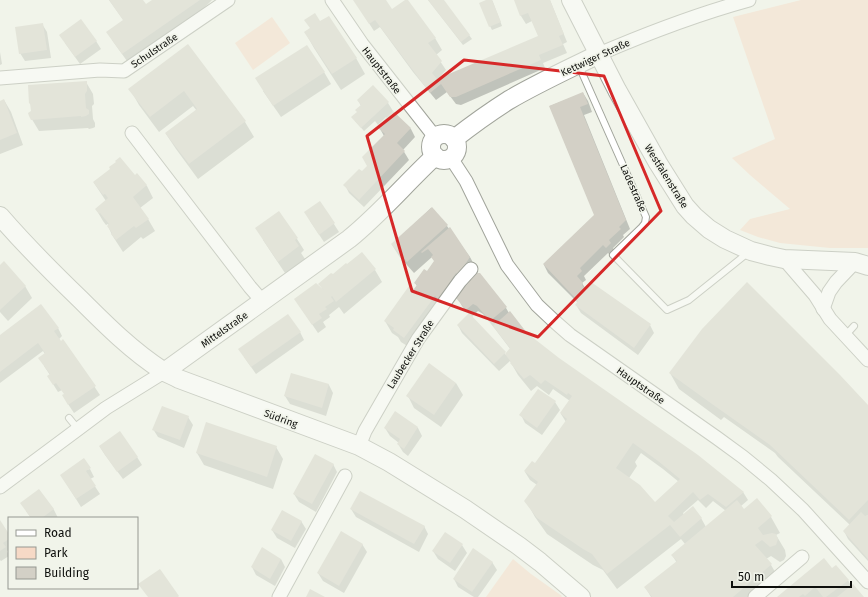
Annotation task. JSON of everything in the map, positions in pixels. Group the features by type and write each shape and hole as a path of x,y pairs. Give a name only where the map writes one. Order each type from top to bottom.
{"street":[{"name":"Schulstraße","path":"0,78 100,70 124,71 228,0"},
{"name":"Hauptstraße","path":"332,0 362,44 435,137"},
{"name":"Westfalenstraße","path":"571,0 617,90 658,163 685,206 708,229 751,251 770,256 784,259 861,264"},
{"name":"Kettwiger Straße","path":"454,139 479,119 509,100 599,54 715,10 749,0"},
{"path":"132,133 263,302"},
{"path":"443,134 451,136 454,139 457,147 454,154 443,157 431,149 431,144 435,137 443,134"},
{"name":"Hauptstraße","path":"443,157 466,181 506,265 543,311 554,322 742,456 765,475 808,516 868,582"},
{"name":"Mittelstraße","path":"0,487 106,408 164,372 349,239 443,157"},
{"name":"Südring","path":"0,216 15,234 61,281 110,328 164,372 179,379 359,446 389,462 464,509 540,562 581,597"},
{"path":"784,259 815,296 830,319 868,360"},
{"path":"823,309 829,292 836,282 861,264"},
{"name":"Laubecker Straße","path":"359,446 365,431 418,339 460,281 471,269"},
{"path":"279,597 345,476"},
{"path":"755,597 802,557"}],"lane":[{"name":"Ladestraße","path":"578,65 646,217 645,223 641,228 613,255 667,310 689,300 751,251"},
{"path":"845,336 854,326"},
{"path":"69,418 78,429"}],"highlighted area":[{"path":"464,60 604,76 661,211 538,337 412,291 367,136"}],"green space":[{"path":"801,0 868,0 868,248 830,248 780,243 740,230 750,219 790,209 732,158 775,139 733,17"},
{"path":"272,17 290,43 253,70 235,43"},
{"path":"513,559 531,574 562,596 486,597"}],"building":[{"path":"109,0 143,0 146,4 152,0 200,0 122,54 106,32 123,20"},
{"path":"353,0 386,0 392,9 405,0 408,0 436,38 428,43 442,61 432,73 437,79 538,36 528,13 520,16 514,0 550,0 564,34 559,36 563,45 539,55 541,60 456,97 450,97 441,84 430,93 375,20 369,24"},
{"path":"428,0 444,0 470,35 461,42"},
{"path":"486,0 492,0 501,22 489,27 479,3"},
{"path":"315,13 320,21 329,16 357,58 332,74 304,32 310,28 304,20"},
{"path":"81,19 97,41 75,57 59,35"},
{"path":"43,23 47,50 19,54 15,27"},
{"path":"188,44 246,121 189,164 165,133 197,109 184,91 150,117 128,89"},
{"path":"307,45 325,72 273,106 255,78"},
{"path":"87,81 87,91 85,94 86,108 89,110 89,114 81,117 31,120 28,113 31,111 28,85"},
{"path":"373,85 389,102 361,128 351,117 357,112 355,110 361,105 357,100"},
{"path":"583,92 588,104 580,107 626,220 619,227 621,229 609,240 611,243 606,248 603,245 580,268 582,271 577,276 583,283 582,285 586,290 591,282 651,324 634,348 575,305 578,301 543,264 594,215 549,106"},
{"path":"4,99 17,133 0,140 0,101"},
{"path":"393,111 411,128 397,143 405,151 359,200 343,185 359,169 362,171 367,166 362,157 385,134 377,127"},
{"path":"120,157 135,175 137,173 147,185 133,197 149,219 136,228 134,226 116,240 107,226 109,224 95,209 108,198 105,194 103,195 93,182 110,169 109,167"},
{"path":"320,201 335,223 319,235 304,212"},
{"path":"432,207 448,225 407,262 391,244"},
{"path":"279,211 298,238 295,240 299,246 278,262 255,228"},
{"path":"450,227 470,257 458,275 456,273 449,284 451,285 446,293 444,291 438,299 435,296 404,338 384,321 409,286 414,289 417,285 414,283 424,269 427,271 434,261 431,257 433,255 428,249 422,253 421,252"},
{"path":"362,252 376,269 336,302 332,296 331,297 334,301 325,307 327,309 319,314 322,318 312,325 294,299 316,283 325,291 318,284 331,273 333,274"},
{"path":"4,261 26,286 0,310 0,265"},
{"path":"475,273 480,273 507,307 490,321 477,306 473,304 466,310 456,298"},
{"path":"747,282 868,405 868,500 849,520 770,445 669,373 702,329"},
{"path":"41,304 59,328 54,331 61,341 63,339 96,386 68,405 62,395 64,394 56,383 53,385 47,376 50,374 38,358 45,353 38,343 0,372 0,335"},
{"path":"510,311 527,333 559,358 698,455 744,492 726,507 708,494 700,500 693,492 668,516 674,522 693,506 702,518 680,537 670,525 607,574 592,554 537,518 524,501 538,482 524,471 532,461 535,463 567,419 560,413 572,396 568,393 567,395 545,380 541,384 530,375 524,379 510,363 511,362 505,354 510,348 493,326","holes":["633,443 680,479 655,502 640,485 616,468"]},
{"path":"469,313 506,352 494,364 457,325"},
{"path":"288,314 301,332 251,367 238,349"},
{"path":"429,363 456,383 434,415 406,396"},
{"path":"291,373 329,384 322,408 284,396"},
{"path":"538,389 556,401 537,428 519,415"},
{"path":"162,406 189,416 180,440 152,430"},
{"path":"395,411 418,427 404,449 397,444 400,439 384,428"},
{"path":"206,422 277,446 267,477 196,453"},
{"path":"120,431 138,457 117,472 99,446"},
{"path":"315,454 334,464 312,504 293,494"},
{"path":"84,458 91,468 86,471 96,486 76,499 60,475"},
{"path":"39,489 54,509 43,517 30,517 20,503"},
{"path":"360,491 425,526 414,544 350,509"},
{"path":"757,498 772,516 758,528 763,535 772,533 776,534 778,539 776,545 770,547 762,540 755,545 772,564 733,597 652,597 644,587 677,561 671,555 737,500 744,509"},
{"path":"282,510 302,521 291,541 271,530"},
{"path":"861,512 865,516 868,515 868,559 843,531"},
{"path":"0,520 8,532 8,540 3,543 6,547 0,551"},
{"path":"341,531 363,544 339,586 317,573"},
{"path":"445,532 463,544 450,563 432,551"},
{"path":"262,547 281,559 270,579 251,567"},
{"path":"473,548 493,562 472,592 453,579"},
{"path":"824,558 832,568 836,565 849,580 826,597 823,597 816,588 814,588 805,596 803,594 799,597 777,597"},
{"path":"160,569 179,596 178,597 148,597 138,584"},
{"path":"853,584 864,597 837,597"},
{"path":"310,589 325,597 306,597"}]}
